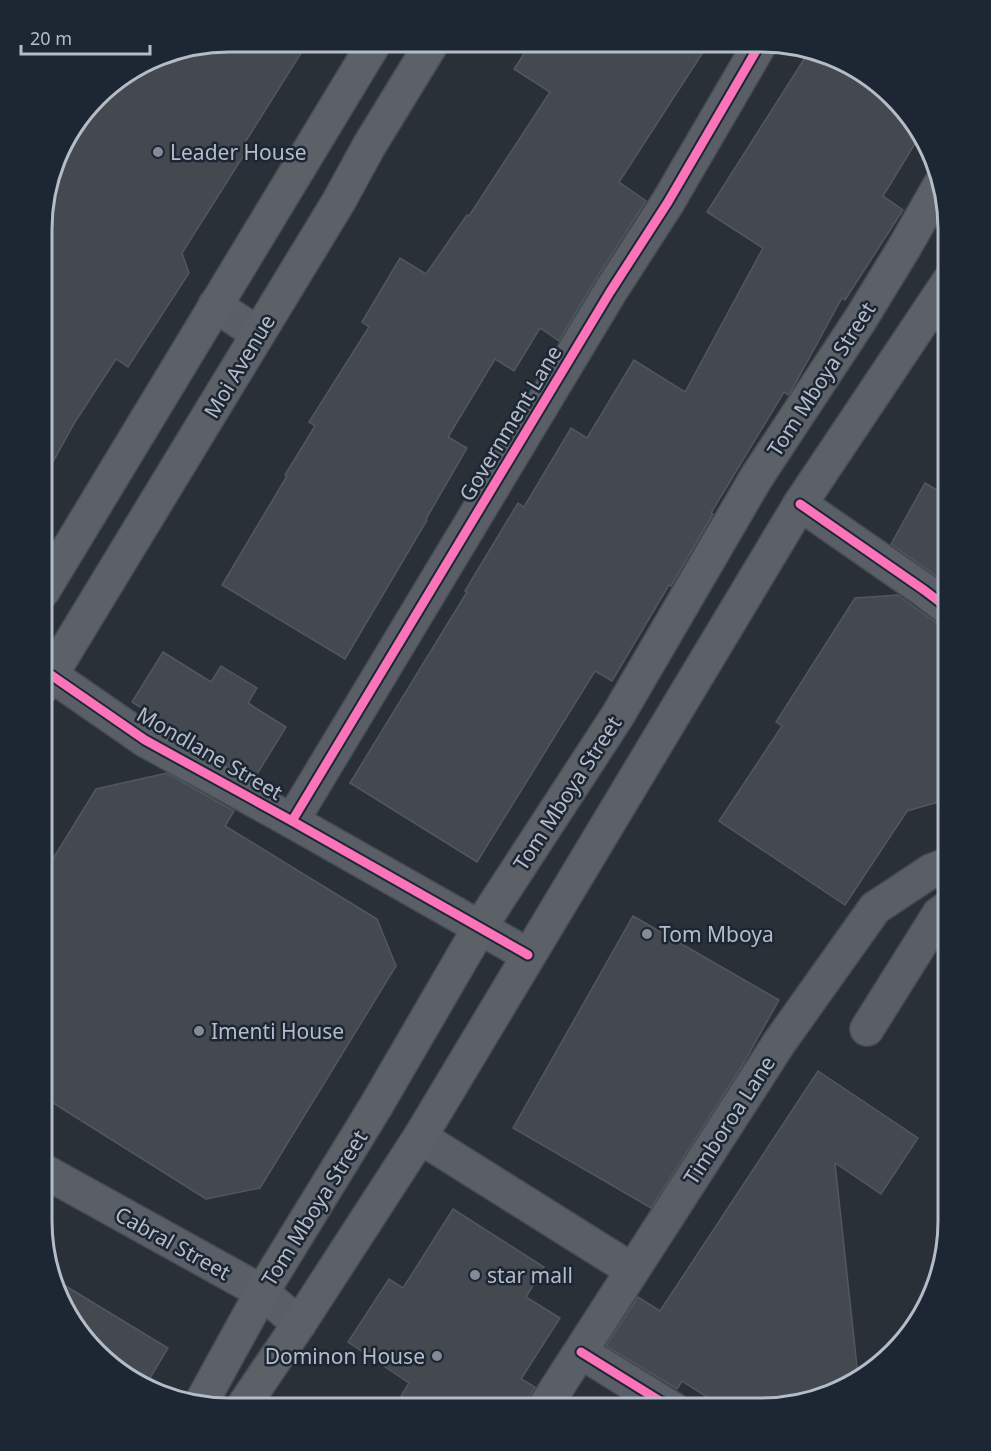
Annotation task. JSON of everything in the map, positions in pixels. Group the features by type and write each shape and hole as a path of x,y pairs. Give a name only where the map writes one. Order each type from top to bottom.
{"main road":[{"path":"52,576 368,53"},
{"name":"Moi Avenue","path":"52,666 258,334 426,53"},
{"name":"Tom Mboya Street","path":"205,1396 262,1292 376,1106 480,927 618,716 756,478 860,320 935,194"},
{"path":"249,1398 420,1137 800,504 938,297"}],"street":[{"name":"Government Lane","path":"292,821 610,292 668,202 755,52"},
{"path":"215,305 258,334"},
{"path":"800,504 938,601"},
{"name":"Mondlane Street","path":"52,680 145,740 528,955"},
{"name":"Timboroa Lane","path":"550,1398 779,1043 875,908 938,868"},
{"path":"867,1029 938,916"},
{"path":"420,1137 632,1270"},
{"name":"Cabral Street","path":"52,1176 262,1292 299,1324"},
{"path":"580,1352 655,1398"}],"building":[{"path":"525,52 703,52 619,182 646,201 559,341 540,328 514,371 495,359 448,437 467,448 345,659 222,585 315,426 309,422 369,327 362,322 400,258 426,274 467,215 469,216 550,92 514,69"},
{"path":"218,53 301,53 244,144 249,147 182,253 189,273 128,367 116,359 75,422 52,464 52,230 59,184 73,148 88,123 113,96 131,82 162,66 195,56"},
{"path":"805,58 829,66 860,82 895,113 915,143 883,196 903,210 845,300 842,298 791,391 788,395 784,392 711,513 713,514 671,586 669,585 612,681 595,671 477,862 350,783 467,592 465,591 518,503 524,507 571,428 587,438 634,360 685,392 763,248 707,212"},
{"path":"925,483 938,491 938,577 891,544"},
{"path":"898,595 938,624 938,802 907,811 845,905 719,821 782,726 776,722 855,598"},
{"path":"163,652 211,682 221,666 257,688 248,703 286,727 254,779 222,761 225,760 132,702"},
{"name":"Imenti House","path":"167,773 234,811 225,826 377,919 396,966 260,1188 206,1199 52,1102 52,860 96,789"},
{"path":"633,916 779,1000 742,1066 651,1208 513,1128"},
{"path":"818,1071 918,1138 881,1194 835,1163 857,1370 818,1389 773,1398 709,1398 682,1381 677,1389 606,1346 638,1297 660,1311"},
{"path":"453,1209 544,1267 526,1297 560,1318 521,1379 535,1387 528,1398 400,1398 409,1383 348,1342 389,1279 403,1288"},
{"path":"65,1286 168,1348 149,1379 131,1369 96,1338 82,1320"}],"cycle path":[{"path":"292,821 610,292 668,202 755,52"},
{"path":"800,504 938,601"},
{"path":"52,676 145,740 528,955"},
{"path":"581,1352 655,1398"}],"place":[{"name":"Leader House","path":"158,152"},
{"name":"Tom Mboya","path":"647,934"},
{"name":"Imenti House","path":"199,1031"},
{"name":"star mall","path":"475,1275"},
{"name":"Dominon House","path":"437,1356"}]}
